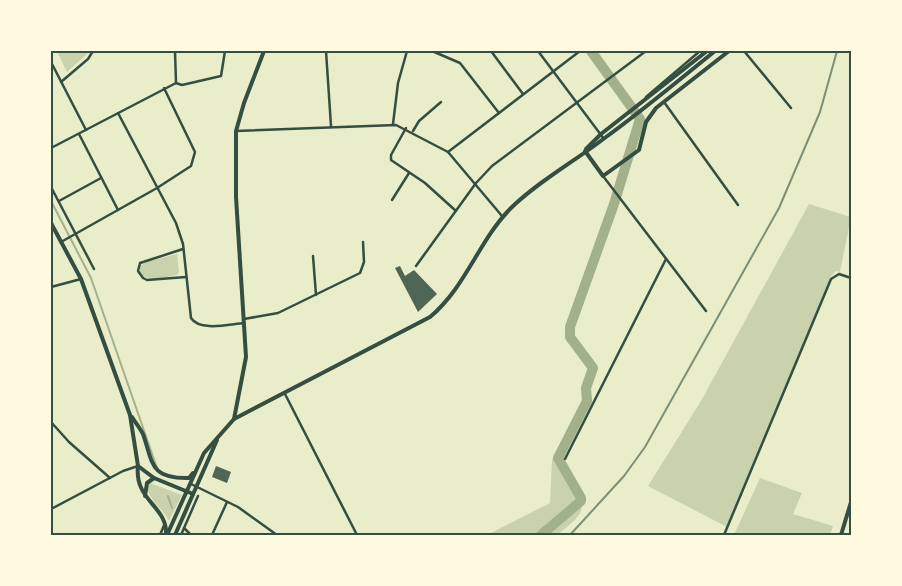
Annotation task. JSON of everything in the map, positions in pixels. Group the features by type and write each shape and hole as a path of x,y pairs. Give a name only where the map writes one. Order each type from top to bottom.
{"main road":[{"path":"234,419 244,368 244,321 236,197 236,131 244,103 264,51"},
{"path":"585,151 601,134 707,51"},
{"path":"168,533 204,453 234,419 430,317 444,304 466,276 503,218 528,192 632,118 715,51"},
{"path":"585,151 603,176 636,153 641,146 647,118 664,102 729,51"},
{"path":"51,223 80,279 130,415 138,466 138,480 145,496 165,521 168,533"},
{"path":"130,415 142,433 150,461 156,469 162,473 189,478 199,465"},
{"path":"177,534 182,520 196,495 197,487 218,438"},
{"path":"138,466 154,478 196,495"},
{"path":"145,496 147,483 154,478"},
{"path":"841,535 851,502"}],"street":[{"path":"61,82 88,58 93,51"},
{"path":"175,51 176,83"},
{"path":"51,148 164,88 176,83 182,85 221,76 226,51"},
{"path":"326,51 330,126"},
{"path":"393,124 398,83 407,51"},
{"path":"432,51 460,63 499,113"},
{"path":"491,51 523,94"},
{"path":"538,51 604,139"},
{"path":"448,152 580,51"},
{"path":"416,266 476,183 502,157 646,51"},
{"path":"644,101 651,92 700,51"},
{"path":"744,51 791,108"},
{"path":"51,62 86,130"},
{"path":"61,242 157,188 191,166 195,157 164,88"},
{"path":"413,131 420,120 440,102"},
{"path":"664,102 738,205"},
{"path":"118,113 176,223 183,249 189,305 194,322 202,326 244,321 278,313 360,273 364,262 363,242"},
{"path":"236,131 393,124 406,128 448,152 476,183 503,218"},
{"path":"406,128 391,156 391,160 425,183 456,211"},
{"path":"78,134 118,210"},
{"path":"392,200 409,173"},
{"path":"603,176 706,311"},
{"path":"59,201 101,178"},
{"path":"51,187 94,269"},
{"path":"183,249 140,263 138,272 147,280 186,277"},
{"path":"313,256 316,294"},
{"path":"565,459 666,259"},
{"path":"724,535 831,279 838,274 851,278"},
{"path":"51,287 80,279"},
{"path":"284,392 357,535"},
{"path":"51,422 69,442 110,478"},
{"path":"51,509 110,478 138,466"},
{"path":"190,484 209,495 227,502 278,535"},
{"path":"177,534 184,528 196,495 209,495"},
{"path":"212,535 227,502"},
{"path":"160,535 165,521"},
{"path":"184,528 191,535"}],"green space":[{"path":"57,51 90,51 67,72"},
{"path":"809,204 851,217 840,272 836,271 831,276 727,527 648,486 701,401"},
{"path":"177,254 179,272 177,275 152,279 140,273 140,266 146,262"},
{"path":"554,455 573,484 580,500 582,507 576,519 557,535 487,535 550,503 552,460"},
{"path":"760,478 802,493 793,514 833,526 830,535 734,535"},
{"path":"150,483 182,495 169,521 148,492 147,487"}],"building":[{"path":"400,266 405,276 414,270 437,294 418,312 395,268"},
{"path":"216,466 231,472 227,483 212,477"}],"waterway":[{"path":"541,535 581,501 558,458 587,401 586,388 593,368 570,337 570,327 614,204 640,119 591,51"},
{"path":"51,201 91,278 157,468"},
{"path":"168,496 172,508"}],"railway":[{"path":"570,535 624,476 645,447 779,208 820,112 837,51"}]}
